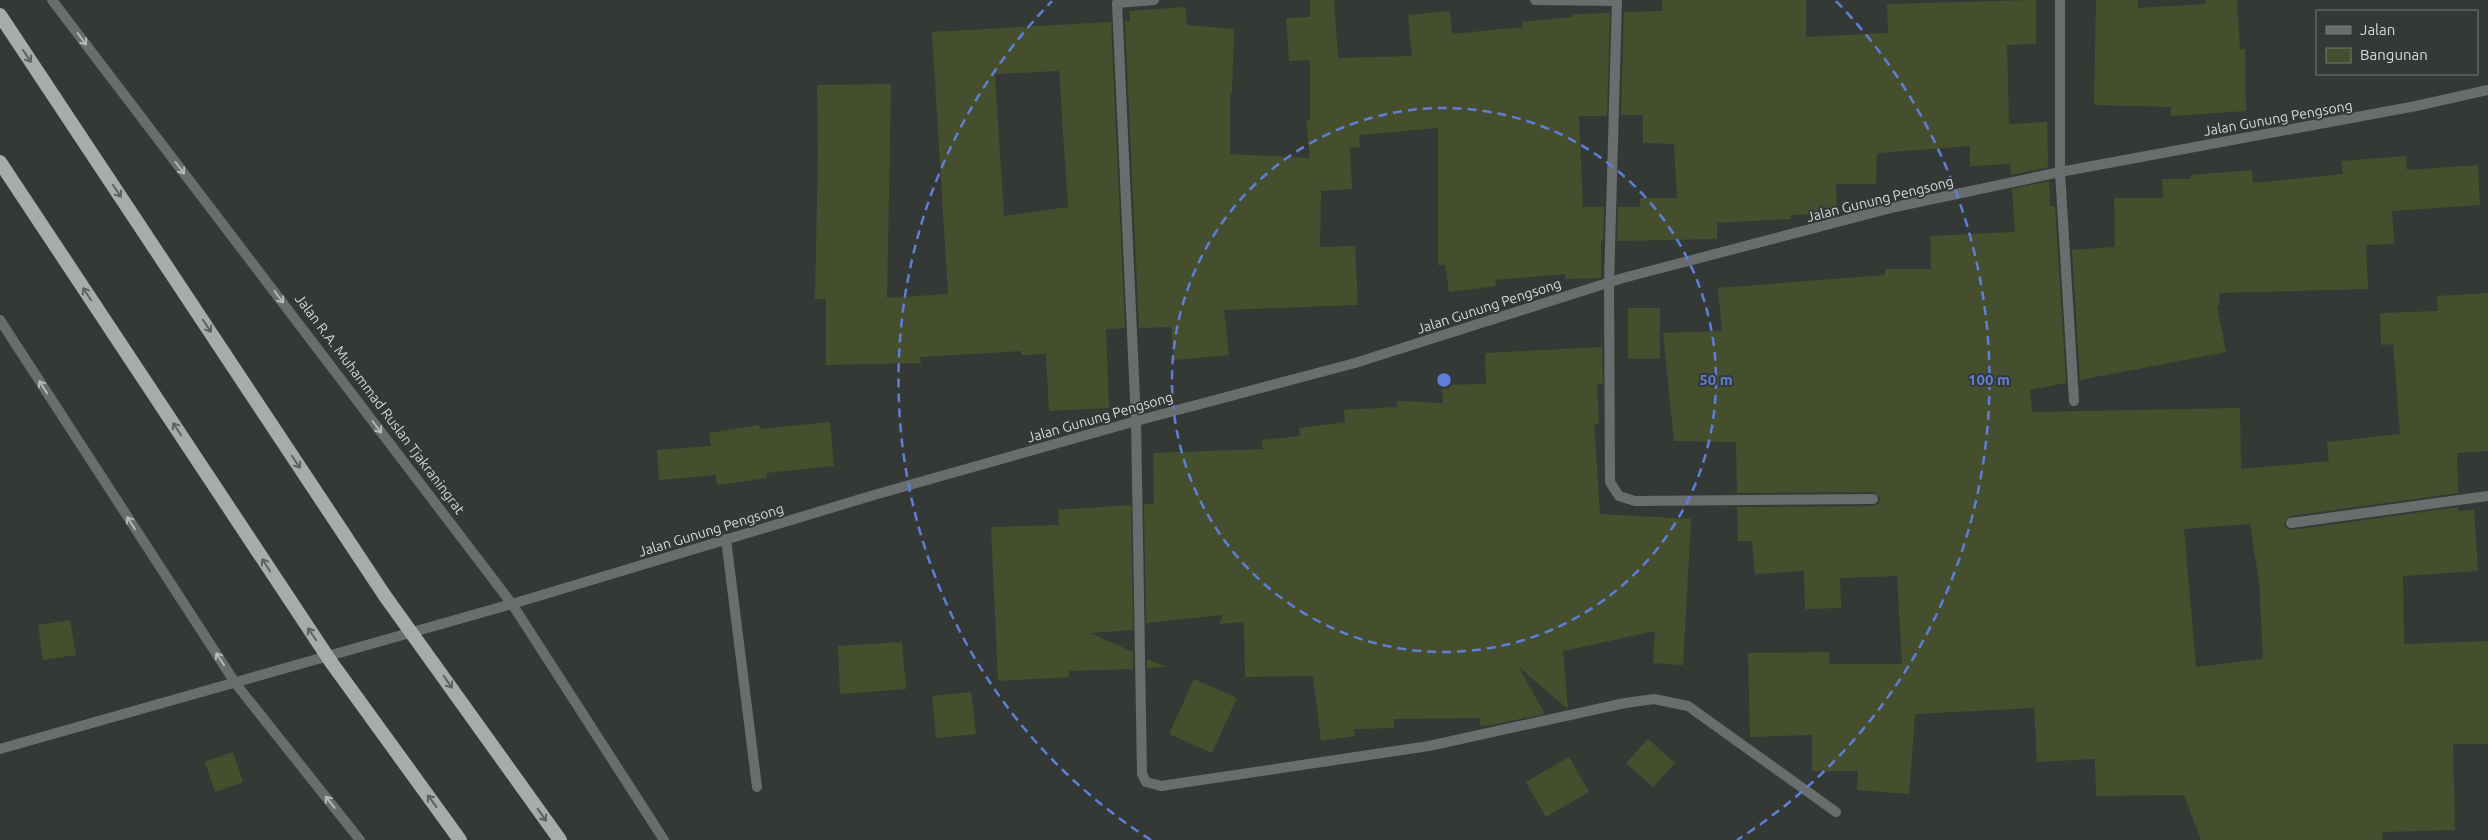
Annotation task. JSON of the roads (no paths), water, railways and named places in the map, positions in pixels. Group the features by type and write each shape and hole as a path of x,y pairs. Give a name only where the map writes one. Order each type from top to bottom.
{"highway":[{"path":"0,15 385,596 420,642 560,840"},
{"path":"0,162 293,606 331,662 460,840"}],"street":[{"name":"Jalan R.A. Muhammad Ruslan Tjakraningrat","path":"52,0 512,604 664,840"},
{"path":"1154,0 1117,1 1136,421 1142,774 1146,782 1161,786 1429,746 1632,701 1654,699 1688,706 1836,812"},
{"path":"1535,0 1617,0 1609,282 1610,482 1619,496 1636,501 1874,499"},
{"path":"2060,0 2060,172 2074,401"},
{"name":"Jalan Gunung Pengsong","path":"0,749 236,684 512,604 726,539 1136,421 1355,363 1609,282 1895,208 2060,172 2416,106 2488,90"},
{"path":"0,320 236,684 360,840"},
{"path":"2290,523 2488,496"},
{"path":"726,539 757,786"}]}
